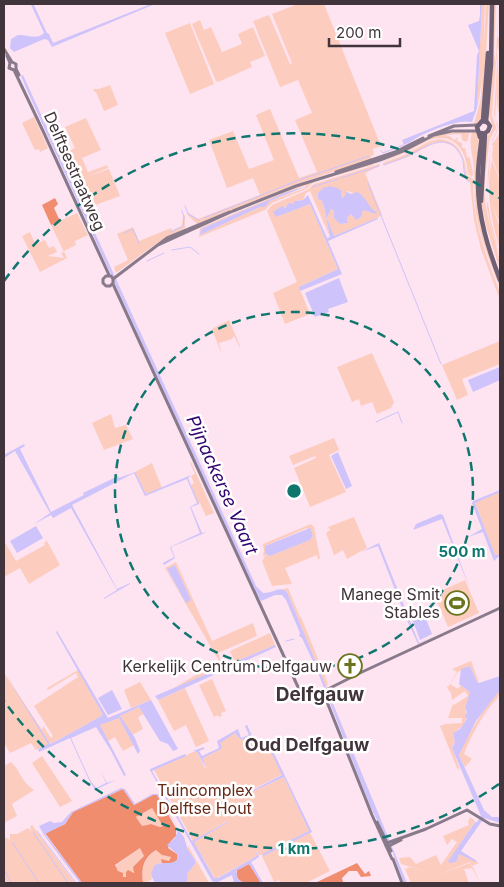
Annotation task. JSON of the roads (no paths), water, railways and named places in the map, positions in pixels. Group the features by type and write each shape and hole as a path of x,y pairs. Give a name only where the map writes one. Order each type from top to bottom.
{"main road":[{"path":"490,4 491,65 485,114 481,128 483,140 481,186 482,209 489,242 500,272"},
{"path":"485,114 492,128 483,140 478,170 479,209 487,242 500,280"}],"street":[{"path":"4,49 11,62 17,65 15,70 8,68 11,62"},
{"name":"Delftsestraatweg","path":"15,70 104,266 112,278 117,294 249,583 300,690 306,695 320,696"},
{"path":"112,278 167,238 186,229 296,186 395,155 441,133 481,128"},
{"path":"402,883 389,844 372,814 327,702 320,696 326,690 369,668 500,608"},
{"path":"389,844 467,810 484,821 500,826"}],"waterway":[{"path":"32,4 46,34"},
{"path":"384,165 429,145 443,142 449,143 460,154 465,175 469,182"},
{"path":"381,151 383,153 403,145"},
{"path":"204,218 299,180 369,156"},
{"path":"341,178 379,166"},
{"path":"312,187 338,179"},
{"path":"368,183 379,211"},
{"path":"185,206 188,214 199,220"},
{"path":"170,232 183,226 184,217 182,211"},
{"path":"380,213 441,364"},
{"path":"124,233 133,229 139,243"},
{"path":"172,250 190,247 199,254"},
{"path":"147,261 164,253"},
{"path":"376,422 398,412 402,423"},
{"path":"286,641 294,639"},
{"path":"37,831 76,883"},
{"path":"33,832 68,883"},
{"path":"12,842 39,883"},
{"path":"4,870 12,883"}],"place":[{"name":"Manege Smit Stables","path":"457,603"},
{"name":"Kerkelijk Centrum Delfgauw","path":"350,666"}],"district":[{"name":"Delfgauw","path":"320,694"},
{"name":"Oud Delfgauw","path":"307,745"}],"water label":[{"name":"Pijnackerse Vaart","path":"222,485"}],"park label":[{"name":"Tuincomplex Delftse Hout","path":"205,799"}]}
